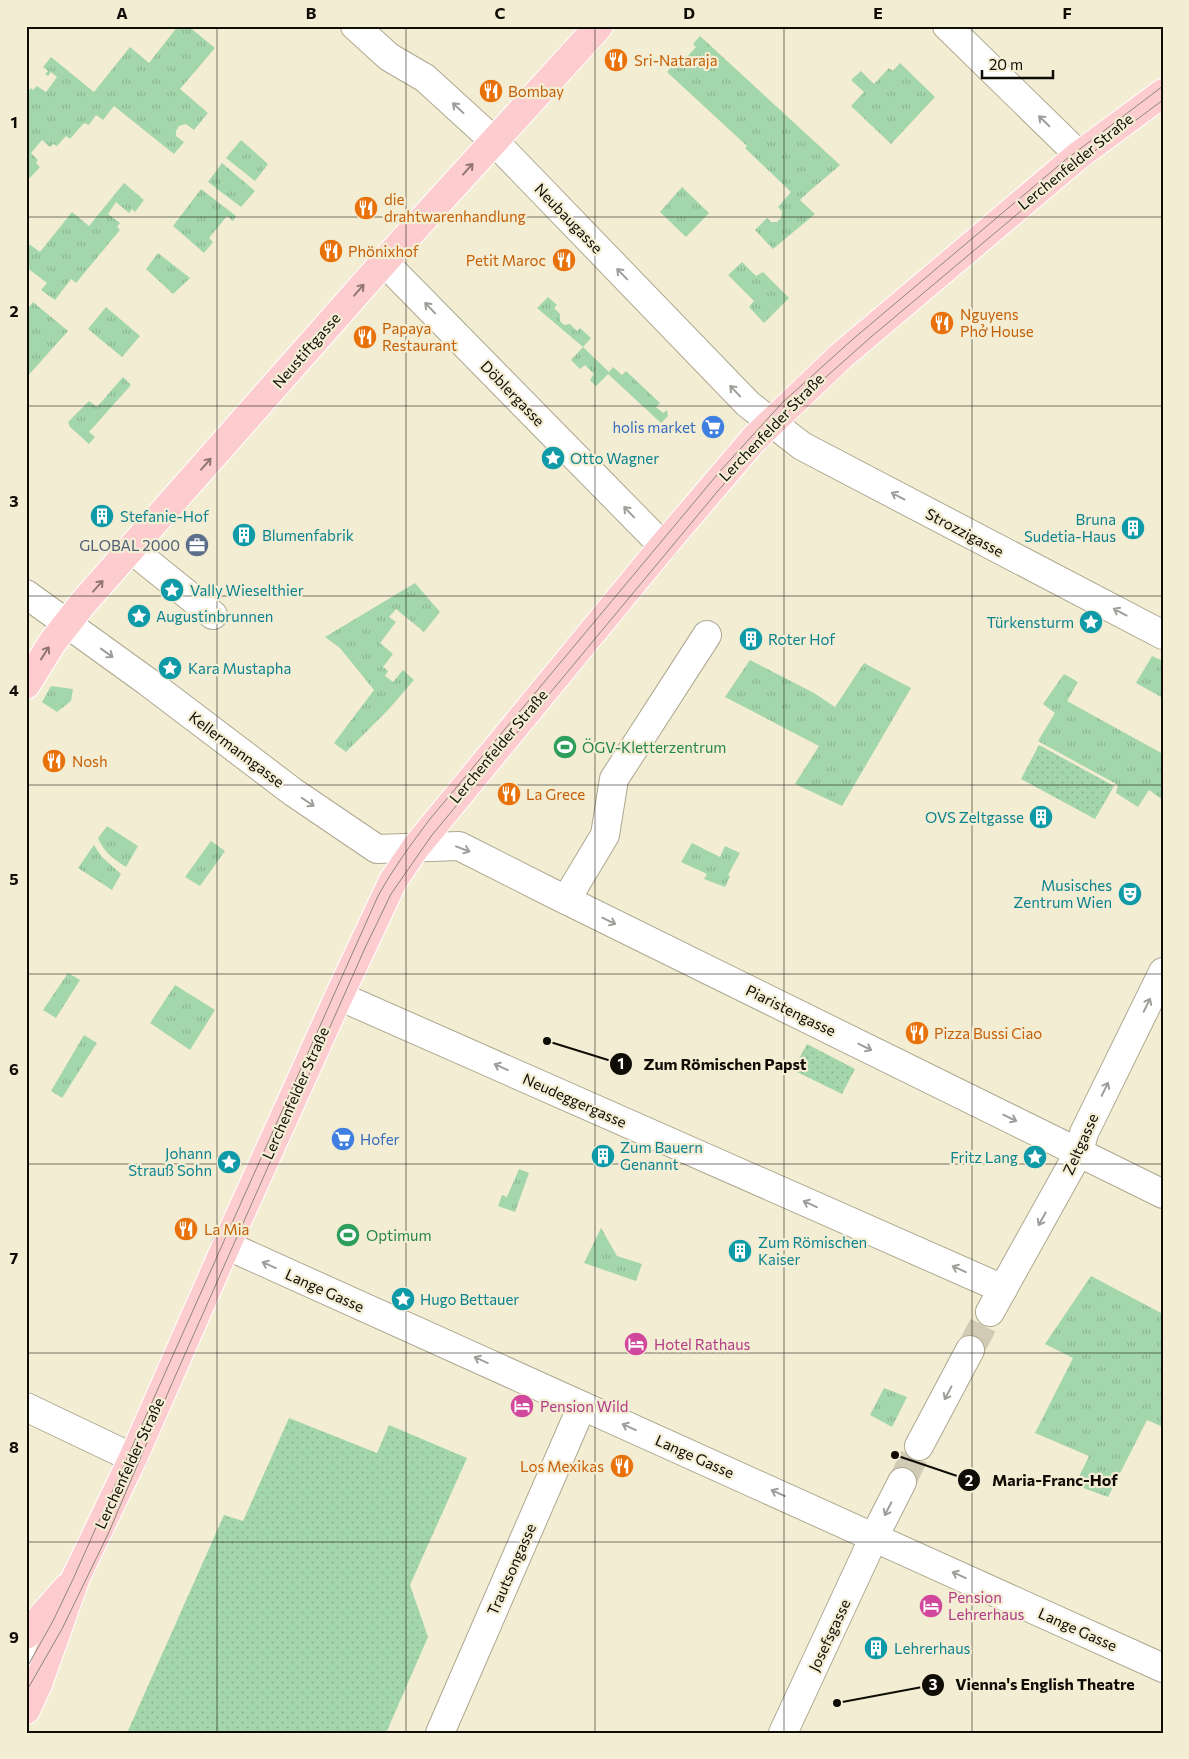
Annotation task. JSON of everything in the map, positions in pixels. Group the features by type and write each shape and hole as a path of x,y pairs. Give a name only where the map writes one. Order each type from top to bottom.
{"main road":[{"name":"Neustiftgasse","path":"26,685 52,642 83,603 384,262 599,26"},
{"name":"Lerchenfelder Straße","path":"26,1710 38,1684 76,1577 133,1458 226,1245 393,881 416,847 663,546 754,439 841,356 1079,155 1163,93"},
{"name":"Lerchenfelder Straße","path":"26,1635 76,1577"}],"street":[{"name":"Neubaugasse","path":"355,26 389,57 425,78 494,141 748,404 772,421"},
{"path":"947,26 1079,155"},
{"name":"Döblergasse","path":"384,262 663,546"},
{"name":"Strozzigasse","path":"772,421 802,446 1163,635"},
{"path":"131,548 213,615"},
{"name":"Kellermanngasse","path":"26,594 293,792 377,849 416,847"},
{"path":"566,900 605,835 614,780 707,635"},
{"name":"Piaristengasse","path":"416,847 459,846 1163,1194"},
{"name":"Zeltgasse","path":"997,1300 1079,1152 1084,1133 1163,972"},
{"name":"Neudeggergasse","path":"339,996 997,1300"},
{"name":"Lange Gasse","path":"226,1245 1163,1668"},
{"path":"919,1446 970,1350"},
{"name":"Trautsongasse","path":"440,1733 582,1406"},
{"path":"35,1411 133,1458"},
{"name":"Josefsgasse","path":"783,1733 874,1537 902,1482"},
{"name":"Lerchenfelder Straße","path":"26,1669 76,1577"}],"green space":[{"path":"178,26 188,26 215,48 180,89 208,113 194,130 186,124 179,126 176,136 184,142 174,154 114,106 103,120 96,115 89,125 84,123 70,139 66,136 57,146 53,144 50,147 42,140 31,153 38,160 36,163 40,167 30,178 26,175 26,93 31,88 33,90 37,86 46,92 57,77 51,72 48,76 45,74 48,71 43,67 51,57 94,92 130,47 149,63"},
{"path":"700,36 840,165 800,200 815,214 773,249 755,230 767,218 771,222 777,222 781,218 782,211 778,207 791,192 745,148 747,146 667,72 681,56 685,59 696,47 693,44"},
{"path":"900,63 935,97 891,144 851,106 864,92 851,80 861,71 874,84 889,68 893,71"},
{"path":"241,140 268,164 255,181 226,158"},
{"path":"222,163 255,191 241,207 208,182"},
{"path":"124,183 144,200 135,212 132,209 129,213 116,202 108,214 120,223 117,227 120,230 76,283 71,279 55,300 41,290 47,283 26,267 26,247 29,244 40,252 72,212 89,226"},
{"path":"682,187 709,213 686,237 660,212"},
{"path":"201,189 236,216 233,221 227,216 209,238 213,242 204,253 173,226"},
{"path":"158,253 190,278 173,294 146,269"},
{"path":"742,262 756,276 763,272 789,298 764,323 749,307 754,301 728,275"},
{"path":"548,297 557,305 554,308 560,314 560,321 564,325 570,324 577,331 580,328 591,338 583,347 537,308"},
{"path":"33,302 68,331 26,378 26,311"},
{"path":"106,307 140,336 122,357 88,329"},
{"path":"583,347 609,372 613,367 622,375 626,371 660,403 656,407 663,413 667,410 668,416 661,423 608,374 596,386 590,380 594,374 585,365 580,369 571,360"},
{"path":"123,377 131,385 89,432 95,437 89,444 70,427 68,422 89,401 97,407"},
{"path":"415,583 440,612 424,632 396,609 389,617 396,622 380,643 393,654 383,667 388,671 385,676 393,682 403,670 414,680 388,710 346,752 334,743 374,690 340,648 325,637"},
{"path":"1152,656 1163,661 1163,698 1136,683"},
{"path":"750,660 814,693 835,707 864,663 911,688 842,806 795,784 819,746 725,697"},
{"path":"1064,674 1078,682 1067,701 1163,754 1163,800 1149,790 1138,807 1116,793 1118,785 1038,741 1055,713 1043,704"},
{"path":"51,686 73,689 71,701 57,712 42,702"},
{"path":"1039,745 1114,786 1095,819 1021,779"},
{"path":"107,826 138,846 126,867 109,855 98,838"},
{"path":"211,841 225,851 200,886 185,877"},
{"path":"692,843 720,857 725,846 740,853 728,875 730,876 725,887 704,879 707,874 681,862"},
{"path":"94,845 101,856 121,874 112,890 78,868"},
{"path":"68,973 80,980 56,1018 43,1010"},
{"path":"175,985 215,1010 190,1050 150,1023"},
{"path":"84,1035 97,1043 62,1098 51,1091"},
{"path":"807,1044 855,1069 842,1094 793,1070"},
{"path":"519,1169 529,1173 515,1212 498,1206 502,1195 507,1197"},
{"path":"601,1228 617,1256 642,1264 636,1281 584,1263"},
{"path":"1091,1276 1163,1314 1163,1427 1147,1420 1108,1497 1075,1485 1089,1456 1035,1433 1073,1358 1045,1344"},
{"path":"884,1388 907,1397 892,1427 870,1415"},
{"path":"289,1418 377,1453 389,1425 467,1458 410,1585 428,1637 386,1733 127,1733 224,1515 243,1521"}],"tunnel":[{"path":"970,1350 990,1312"},
{"path":"902,1482 919,1446"}],"tram line":[{"path":"26,1669 53,1621 74,1577 378,896 409,847 430,819 721,470 783,402 853,339 1064,161 1163,86"},
{"path":"26,1692 62,1629 109,1532 170,1388 365,948 391,894 432,835 717,492 776,424 871,337 1021,211 1093,152 1163,100"}],"place":[{"name":"Sri-Nataraja","path":"616,60"},
{"name":"Bombay","path":"491,91"},
{"name":"die drahtwarenhandlung","path":"366,208"},
{"name":"Phönixhof","path":"331,251"},
{"name":"Petit Maroc","path":"564,260"},
{"name":"Nguyens Phở House","path":"942,323"},
{"name":"Papaya Restaurant","path":"365,337"},
{"name":"holis market","path":"713,427"},
{"name":"Otto Wagner","path":"553,458"},
{"name":"Stefanie-Hof","path":"102,516"},
{"name":"Bruna Sudetia-Haus","path":"1133,528"},
{"name":"Blumenfabrik","path":"244,535"},
{"name":"GLOBAL 2000","path":"197,545"},
{"name":"Vally Wieselthier","path":"172,590"},
{"name":"Augustinbrunnen","path":"139,616"},
{"name":"Türkensturm","path":"1091,622"},
{"name":"Roter Hof","path":"751,639"},
{"name":"Kara Mustapha","path":"170,668"},
{"name":"ÖGV-Kletterzentrum","path":"565,747"},
{"name":"Nosh","path":"54,761"},
{"name":"La Grece","path":"509,794"},
{"name":"OVS Zeltgasse","path":"1041,817"},
{"name":"Musisches Zentrum Wien","path":"1130,894"},
{"name":"Pizza Bussi Ciao","path":"917,1033"},
{"name":"Zum Römischen Papst","path":"547,1041"},
{"name":"Hofer","path":"343,1139"},
{"name":"Zum Bauern Genannt","path":"603,1156"},
{"name":"Fritz Lang","path":"1035,1157"},
{"name":"Johann Strauß Sohn","path":"229,1162"},
{"name":"La Mia","path":"186,1229"},
{"name":"Optimum","path":"348,1235"},
{"name":"Zum Römischen Kaiser","path":"740,1251"},
{"name":"Hugo Bettauer","path":"403,1299"},
{"name":"Hotel Rathaus","path":"636,1344"},
{"name":"Pension Wild","path":"522,1406"},
{"name":"Maria-Franc-Hof","path":"895,1455"},
{"name":"Los Mexikas","path":"622,1466"},
{"name":"Pension Lehrerhaus","path":"931,1606"},
{"name":"Lehrerhaus","path":"876,1648"},
{"name":"Vienna's English Theatre","path":"837,1703"}]}
